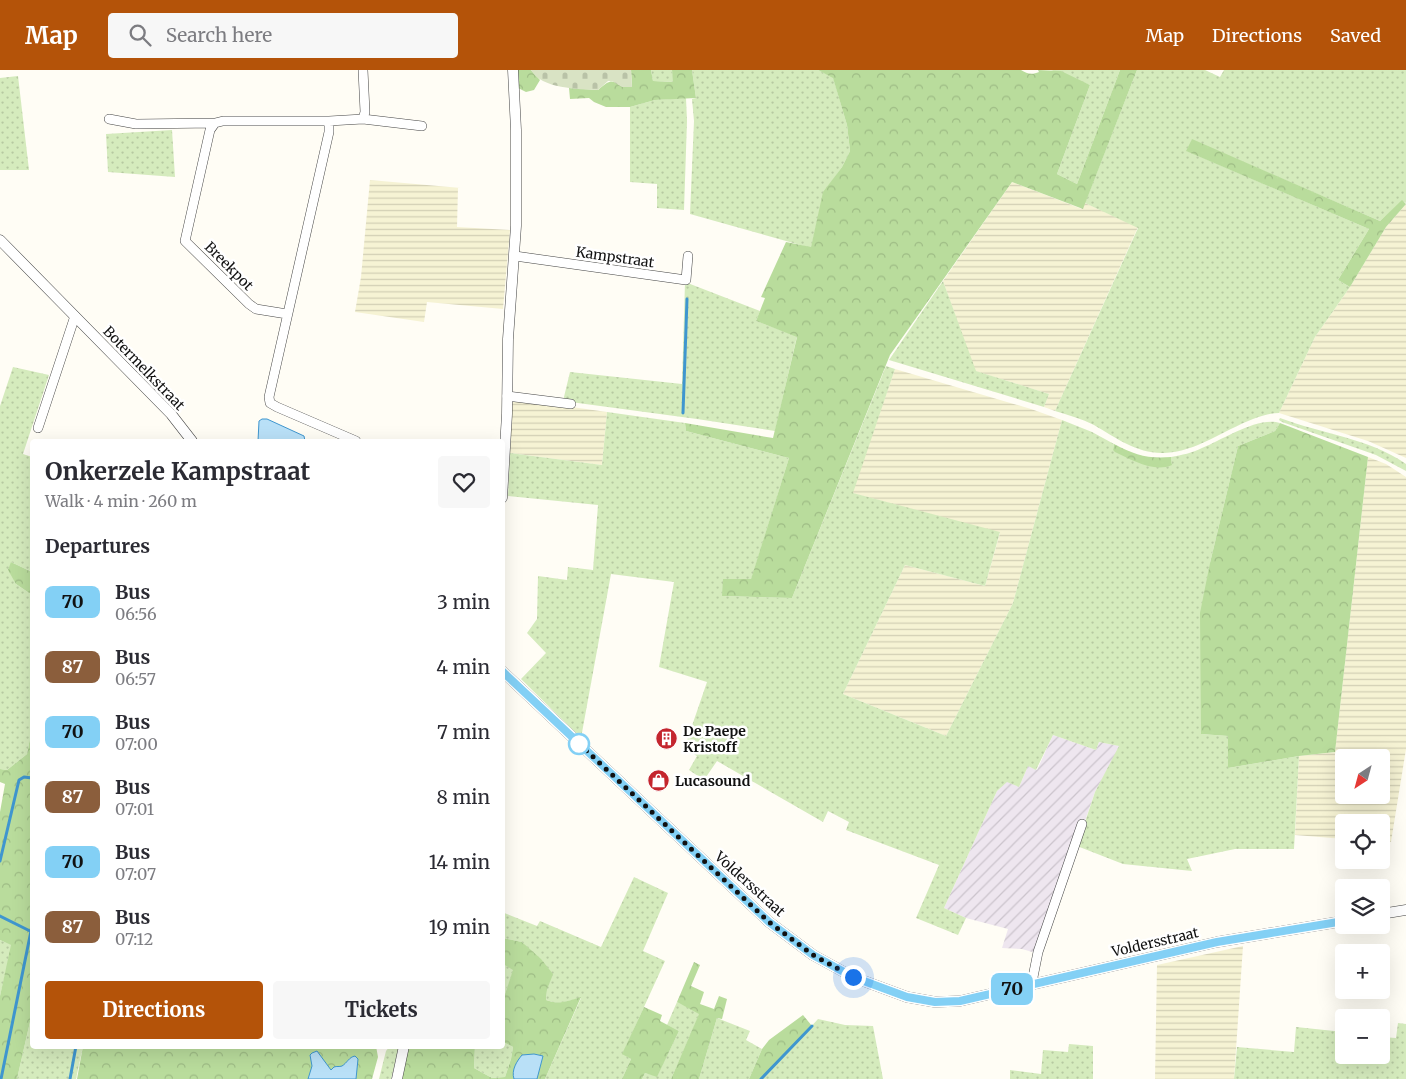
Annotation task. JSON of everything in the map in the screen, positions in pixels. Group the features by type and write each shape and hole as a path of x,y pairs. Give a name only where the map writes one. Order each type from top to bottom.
{"street":[{"path":"363,70 365,112 363,120"},
{"path":"505,440 508,339 515,256 517,192 513,70"},
{"path":"109,119 136,124 215,123 223,121 382,120 422,126"},
{"path":"329,121 329,132 269,397 270,402 277,407 351,439"},
{"name":"Breekpot","path":"215,123 210,130 185,241 249,304 256,309 287,314"},
{"name":"Botermelkstraat","path":"0,240 171,414 190,439"},
{"name":"Kampstraat","path":"515,256 686,280 688,256"},
{"path":"38,428 75,316"},
{"path":"507,396 571,404"},
{"name":"Voldersstraat","path":"505,674 769,922 813,955 853,977 907,997 935,1002 960,1001 1217,942 1335,922"},
{"path":"1033,984 1038,952 1082,824"},
{"path":"1390,913 1406,910"},
{"path":"397,1079 403,1049"}],"shaded area":[{"path":"370,180 461,188 458,188 457,227 510,230 503,309 427,302 424,322 355,312 361,277"},
{"path":"1012,182 1082,209 1085,203 1138,227 1055,411 1044,407 1049,394 975,371 943,281"},
{"path":"1406,204 1406,458 1368,441 1279,413 1315,337 1350,287 1386,227"},
{"path":"895,369 1062,420 1013,603 946,736 843,694 905,565 985,586 1000,533 852,493"},
{"path":"516,399 607,412 602,465 510,453 512,402"},
{"path":"1368,457 1386,464 1406,477 1406,749 1391,842 1390,814 1335,814 1335,838 1295,835 1299,756 1335,752 1335,804 1390,804 1390,749 1335,749"},
{"path":"1053,735 1096,750 1099,742 1120,746 1095,792 1039,954 1022,949 1002,948 1008,929 966,918 944,908 997,791 1007,781 1019,787 1028,766 1037,770"},
{"path":"1243,946 1234,1079 1155,1079 1157,965"}],"green space":[{"path":"515,70 531,70 540,80 534,90 526,92 518,88"},
{"path":"531,70 631,70 632,87 622,87 612,81 608,81 598,90 561,87 543,81"},
{"path":"631,70 651,70 653,81 673,82 672,70 692,70 696,98 655,100 630,107 606,107 589,98 570,99 569,88 598,90 608,82 632,87"},
{"path":"651,70 672,70 674,82 653,81"},
{"path":"692,70 818,70 833,77 847,125 850,151 842,167 824,192 811,248 690,214 694,121 692,99 696,98"},
{"path":"818,70 1021,70 1032,74 1039,72 1038,70 1061,71 1090,85 1057,174 1077,184 1120,70 1137,70 1083,209 1012,182 890,355 792,598 722,596 723,579 751,579 789,458 686,431 685,423 773,438 797,337 756,321 765,298 761,297 786,242 811,247 823,192 842,167 850,151 847,125 833,78"},
{"path":"1051,70 1120,70 1077,184 1057,174 1090,85"},
{"path":"1137,70 1205,70 1220,77 1224,70 1406,70 1406,203 1402,201 1380,221 1192,140 1187,151 1369,229 1338,280 1350,287 1315,337 1279,413 1253,419 1199,445 1176,452 1154,453 1136,448 1094,425 1055,411 1138,228 1085,203"},
{"path":"18,76 29,170 0,170 0,78"},
{"path":"686,98 684,210 657,208 657,184 630,182 630,107 655,100"},
{"path":"172,130 175,177 108,172 106,134"},
{"path":"1192,139 1380,221 1402,200 1406,204 1386,227 1350,287 1338,280 1369,229 1186,151"},
{"path":"943,281 976,371 1049,394 1044,407 889,360"},
{"path":"685,282 760,311 756,321 797,336 775,431 563,401 570,372 682,384"},
{"path":"886,366 895,369 853,493 1000,532 985,586 905,565 843,694 946,736 1013,603 1062,420 1092,432 1114,444 1113,450 1172,465 1171,457 1194,451 1240,430 1261,423 1280,423 1275,431 1238,446 1210,563 1201,734 1228,736 1228,768 1299,756 1294,849 1235,849 1187,859 1192,871 1123,864 1077,846 1095,792 1119,746 1099,742 1096,750 1053,735 1036,770 1028,766 1019,787 1007,782 997,791 944,908 966,918 958,935 916,918 939,865 846,830 849,822 828,811 823,822 717,761 704,780 689,770 697,756 684,749 707,682 659,667 674,582 611,574 581,738 521,679 546,653 527,633 537,619 538,576 567,580 568,567 593,570 598,505 508,496 510,453 602,465 607,412 685,423 686,431 789,458 751,580 722,596 792,598"},
{"path":"13,367 49,375 23,454 30,456 30,571 11,562 16,584 30,594 30,738 27,754 7,770 0,769 0,406"},
{"path":"1280,418 1377,448 1406,464 1406,471 1376,455 1282,422 1279,420"},
{"path":"1280,423 1368,457 1335,752 1228,768 1228,736 1201,734 1200,613 1238,446 1275,431"},
{"path":"1114,444 1142,455 1171,457 1172,465 1151,467 1136,462 1115,452 1113,450"},
{"path":"11,562 30,571 30,594 16,584 8,570"},
{"path":"30,738 30,1022 17,1079 0,1079 0,996 11,945 0,940 0,812 5,784 0,782 0,769 7,770 27,754"},
{"path":"634,877 668,893 643,951 665,961 623,1053 631,1059 622,1079 545,1079 581,998 559,1002 546,1000 552,974 522,942 505,938 505,913 537,926 540,921 601,947"},
{"path":"505,938 522,942 541,959 553,974 547,990 546,1000 559,1002 581,997 545,1079 399,1079 407,1049 475,1049 474,1068 492,1078 505,1077 513,1047 505,1043 505,994 513,970 505,965"},
{"path":"0,940 12,945 0,996"},
{"path":"694,962 700,965 691,986 704,992 700,1004 714,1009 719,996 727,999 722,1019 717,1018 699,1079 671,1079 699,1014 677,1002"},
{"path":"505,965 514,969 505,994"},
{"path":"677,1002 700,1013 671,1079 642,1079 645,1073 657,1076 679,1031 667,1025"},
{"path":"644,1007 662,1015 660,1021 679,1031 657,1077 645,1073 642,1079 622,1079 631,1059 622,1054"},
{"path":"803,1015 812,1026 763,1079 749,1079 762,1049 769,1040"},
{"path":"717,1018 750,1031 746,1040 762,1049 749,1079 699,1079"},
{"path":"818,1019 845,1025 873,1026 883,1079 763,1079"},
{"path":"30,1022 30,1049 82,1049 76,1079 17,1079"},
{"path":"1398,1023 1406,1024 1406,1079 1234,1079 1237,1047 1294,1052 1296,1027 1335,1031 1335,1064 1390,1064 1390,1038 1396,1038"},
{"path":"505,1043 513,1047 505,1077 492,1078 474,1068 475,1049 505,1049"},
{"path":"1069,1044 1093,1046 1093,1079 1010,1079 1010,1070 1041,1074 1043,1050 1068,1052"},
{"path":"82,1049 377,1049 378,1057 372,1079 77,1079"},
{"path":"388,1049 398,1049 391,1079 379,1079"}],"water":[{"path":"267,419 304,436 305,439 258,439 259,421"},
{"path":"317,1051 331,1070 334,1067 342,1066 355,1056 358,1059 356,1079 308,1079 312,1066 310,1055"},
{"path":"534,1054 543,1056 537,1079 514,1079 516,1063 522,1055"}],"waterway":[{"path":"683,413 687,299"},
{"path":"0,861 19,780 24,777 30,778"},
{"path":"0,916 30,931"},
{"path":"1,1079 30,936"},
{"path":"761,1079 812,1026"},
{"path":"70,1079 75,1049"}],"bus line":[{"name":"70","path":"505,674 769,922 813,955 853,977 907,997 935,1002 960,1001 1217,942 1335,922"}],"place":[{"name":"De Paepe Kristoff","path":"667,739"},
{"name":"Lucasound","path":"659,781"}],"route":[{"path":"579,744 573,738 769,922 813,955 853,977"}]}
